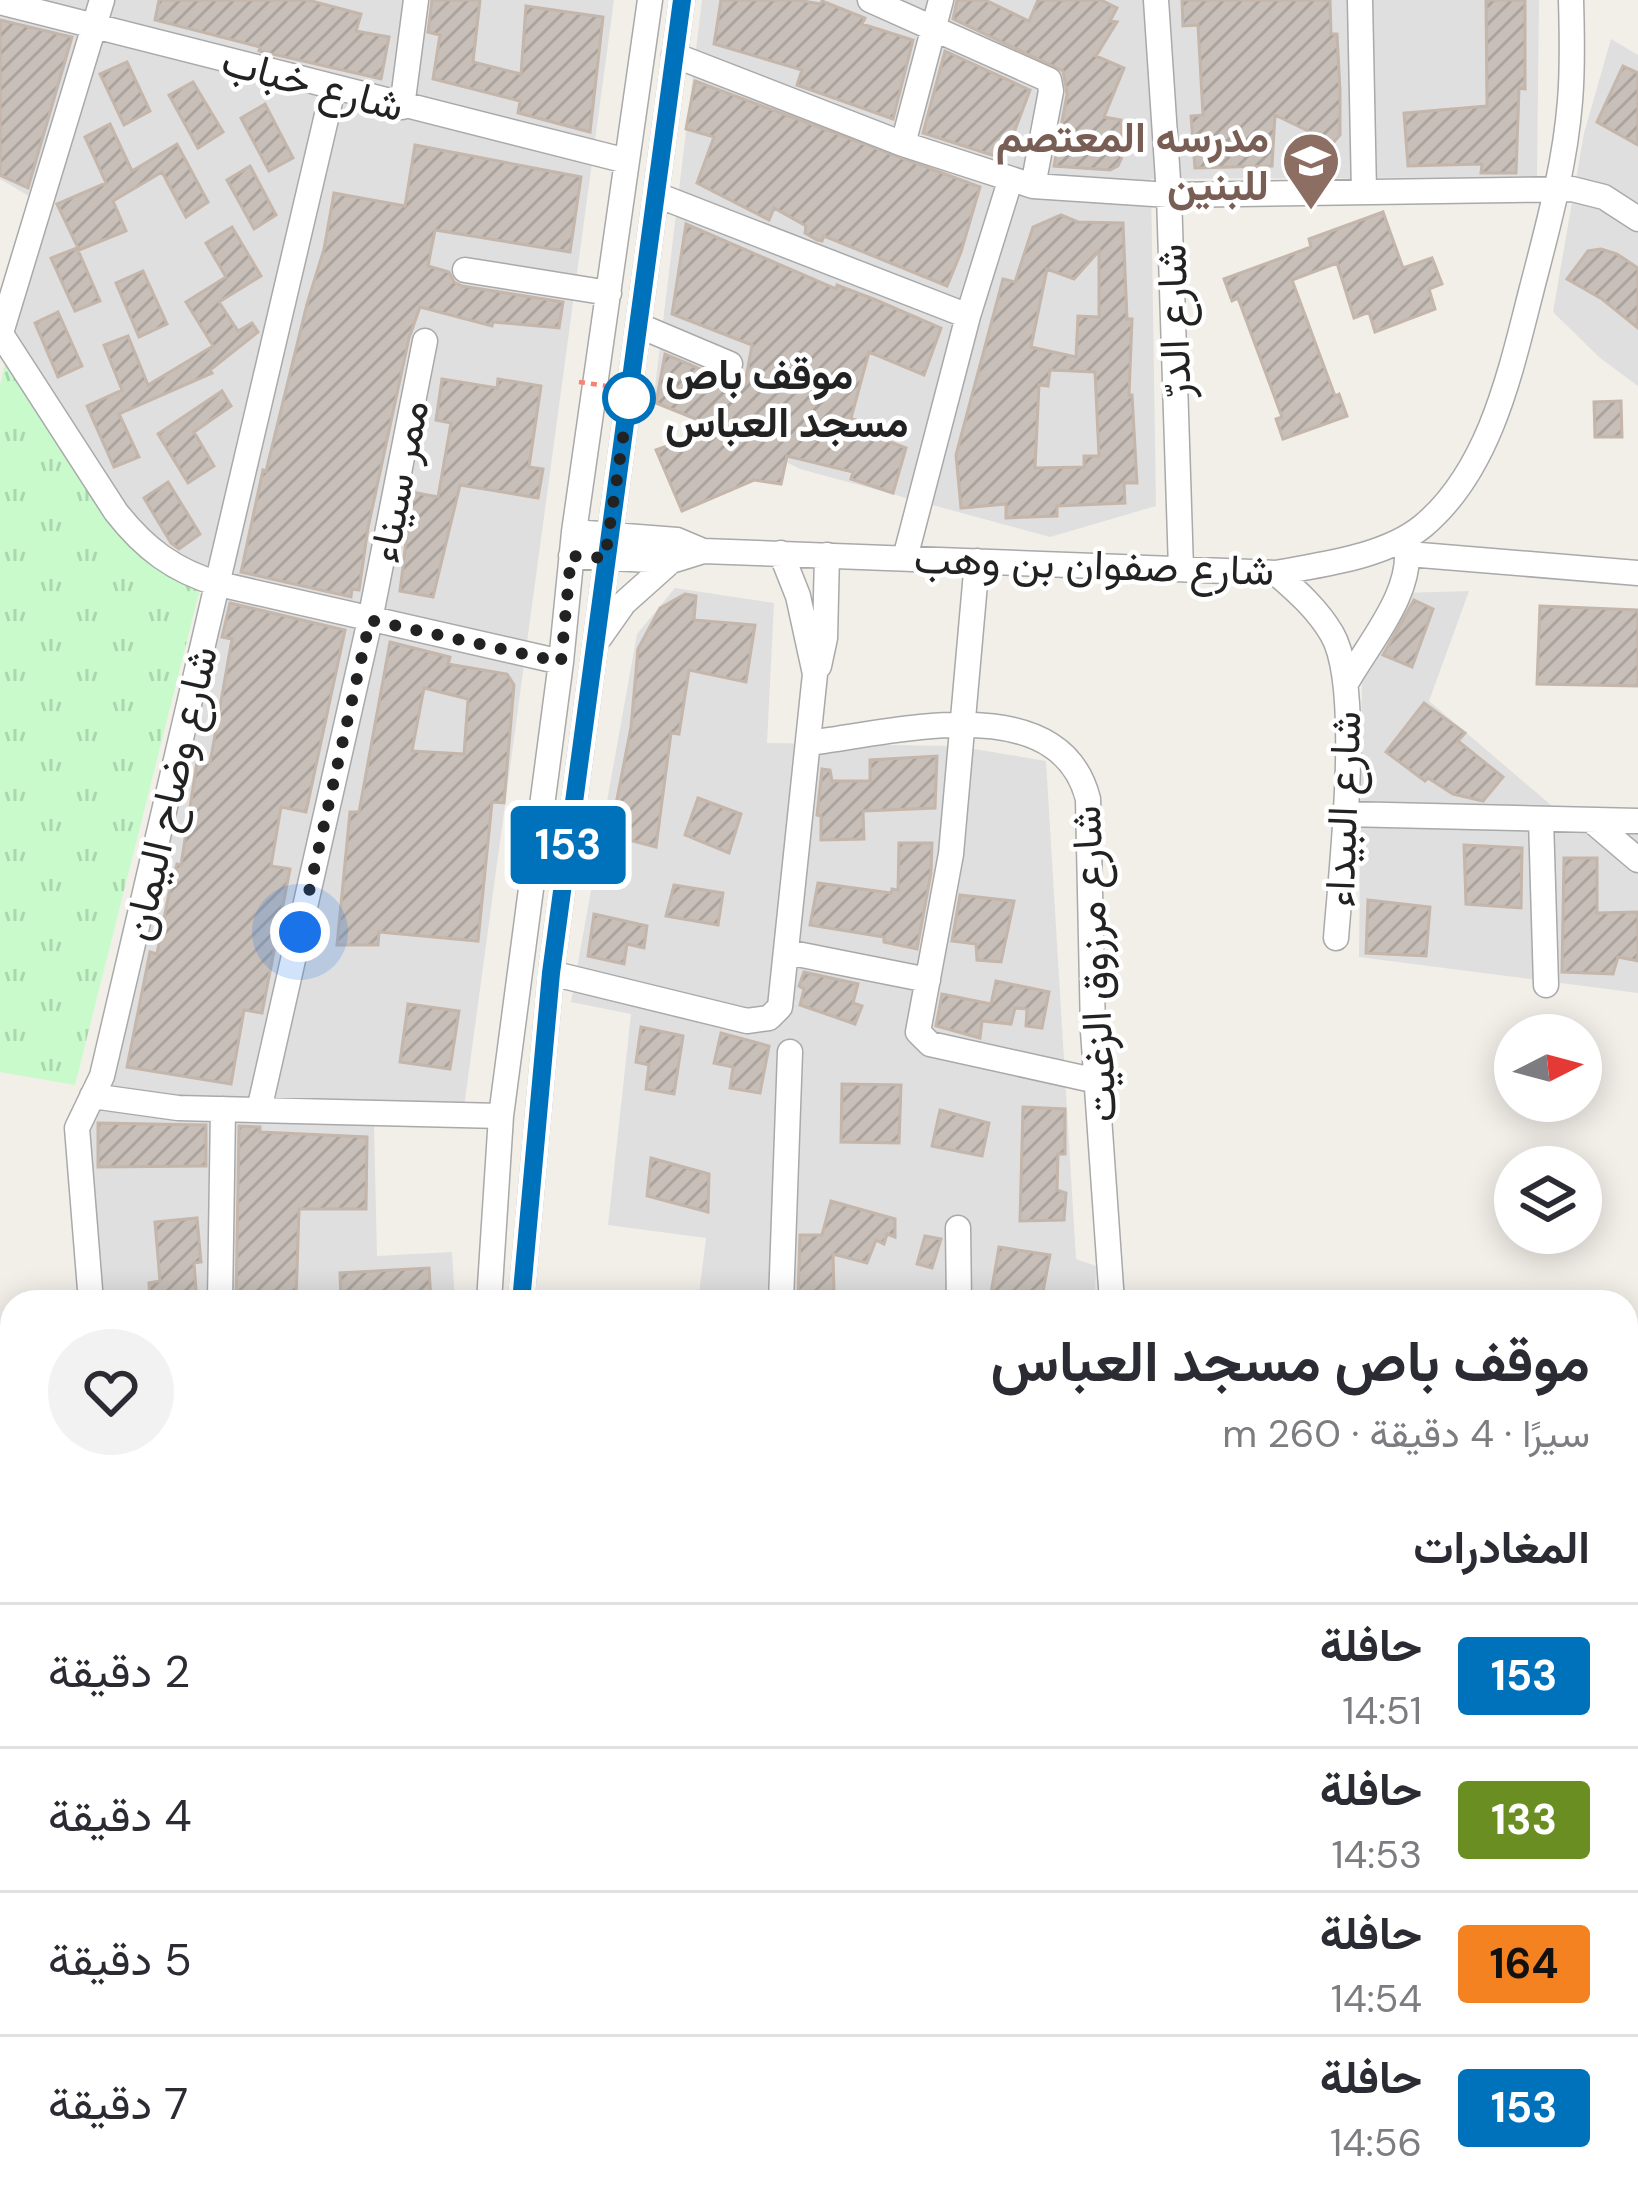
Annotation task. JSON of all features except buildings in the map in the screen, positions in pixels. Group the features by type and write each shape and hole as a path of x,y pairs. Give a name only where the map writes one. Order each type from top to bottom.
{"street":[{"path":"102,0 4,302 0,335 134,535 171,566 218,584 561,662"},
{"path":"402,107 416,0"},
{"path":"490,1290 501,1116 561,662 572,544 650,0"},
{"path":"522,1290 551,973 682,0"},
{"path":"870,0 1048,80 1052,91 968,316 905,558"},
{"path":"903,144 941,0"},
{"name":"شارع الدرّ","path":"1156,0 1169,195 1181,569"},
{"path":"1360,0 1364,192"},
{"name":"شارع صفوان بن وهب","path":"608,547 677,540 703,550 1276,573 1407,546 1469,469 1508,379 1558,188 1570,103 1571,0"},
{"name":"شارع خباب","path":"0,2 627,161"},
{"path":"674,55 903,144 1021,183 1169,195 1558,188 1604,197 1638,219"},
{"name":"شارع وضاح اليمان","path":"90,1290 77,1128 102,1076 333,88"},
{"path":"657,195 968,316"},
{"path":"465,270 609,293"},
{"path":"640,326 730,364"},
{"name":"ممر سيناء","path":"259,1110 370,620 425,341"},
{"name":"شارع صفوان بن وهب","path":"572,544 671,561 703,550"},
{"path":"1407,546 1638,573"},
{"name":"شارع البيداء","path":"1348,680 1402,586 1407,546"},
{"path":"781,553 798,596 814,674"},
{"path":"551,973 739,1019 762,1021 780,1007 814,674 824,647 827,555"},
{"path":"593,650 624,603 671,561"},
{"path":"977,562 951,854 917,1032 926,1042 1096,1081"},
{"name":"شارع البيداء","path":"1276,573 1304,597 1334,636 1348,680 1336,938"},
{"name":"شارع مرزوق الزغيت","path":"808,743 963,726 1023,731 1049,741 1071,760 1084,785 1089,813 1096,1081 1111,1290"},
{"path":"1345,814 1638,821"},
{"path":"1541,819 1546,985"},
{"path":"1591,820 1638,860"},
{"path":"787,952 928,980"},
{"path":"781,1290 790,1052"},
{"path":"92,1096 223,1109 501,1116"},
{"path":"220,1290 223,1109"},
{"path":"958,1228 959,1290"}],"path":[{"path":"579,382 649,392"}],"shaded area":[{"path":"0,0 614,0 462,1122 374,1125 377,1256 452,1252 454,1290 96,1290 81,1135 110,1090 208,583 98,502 9,344 34,199 0,179"},
{"path":"702,0 1539,0 1537,177 1151,179 1156,506 1050,537 800,469 654,396"},
{"path":"1611,39 1638,55 1638,386 1600,358 1553,312 1584,133"},
{"path":"675,588 774,603 767,743 956,746 1046,761 1076,1259 1096,1266 1095,1290 700,1290 706,1238 608,1225 631,1014 571,1002 637,634"},
{"path":"1469,591 1429,701 1558,811 1638,813 1638,993 1359,957 1362,668 1402,593"}],"green space":[{"path":"9,344 98,502 200,589 75,1085 0,1072 0,386"}],"bus line":[{"name":"153","path":"522,1290 551,973 682,0"}],"place":[{"name":"مدرسه المعتصم للبنين","path":"1311,212"},
{"name":"موقف باص مسجد العباس","path":"629,398"}],"route":[{"path":"300,932 370,620 561,662 571,556 605,558 629,398"}]}
